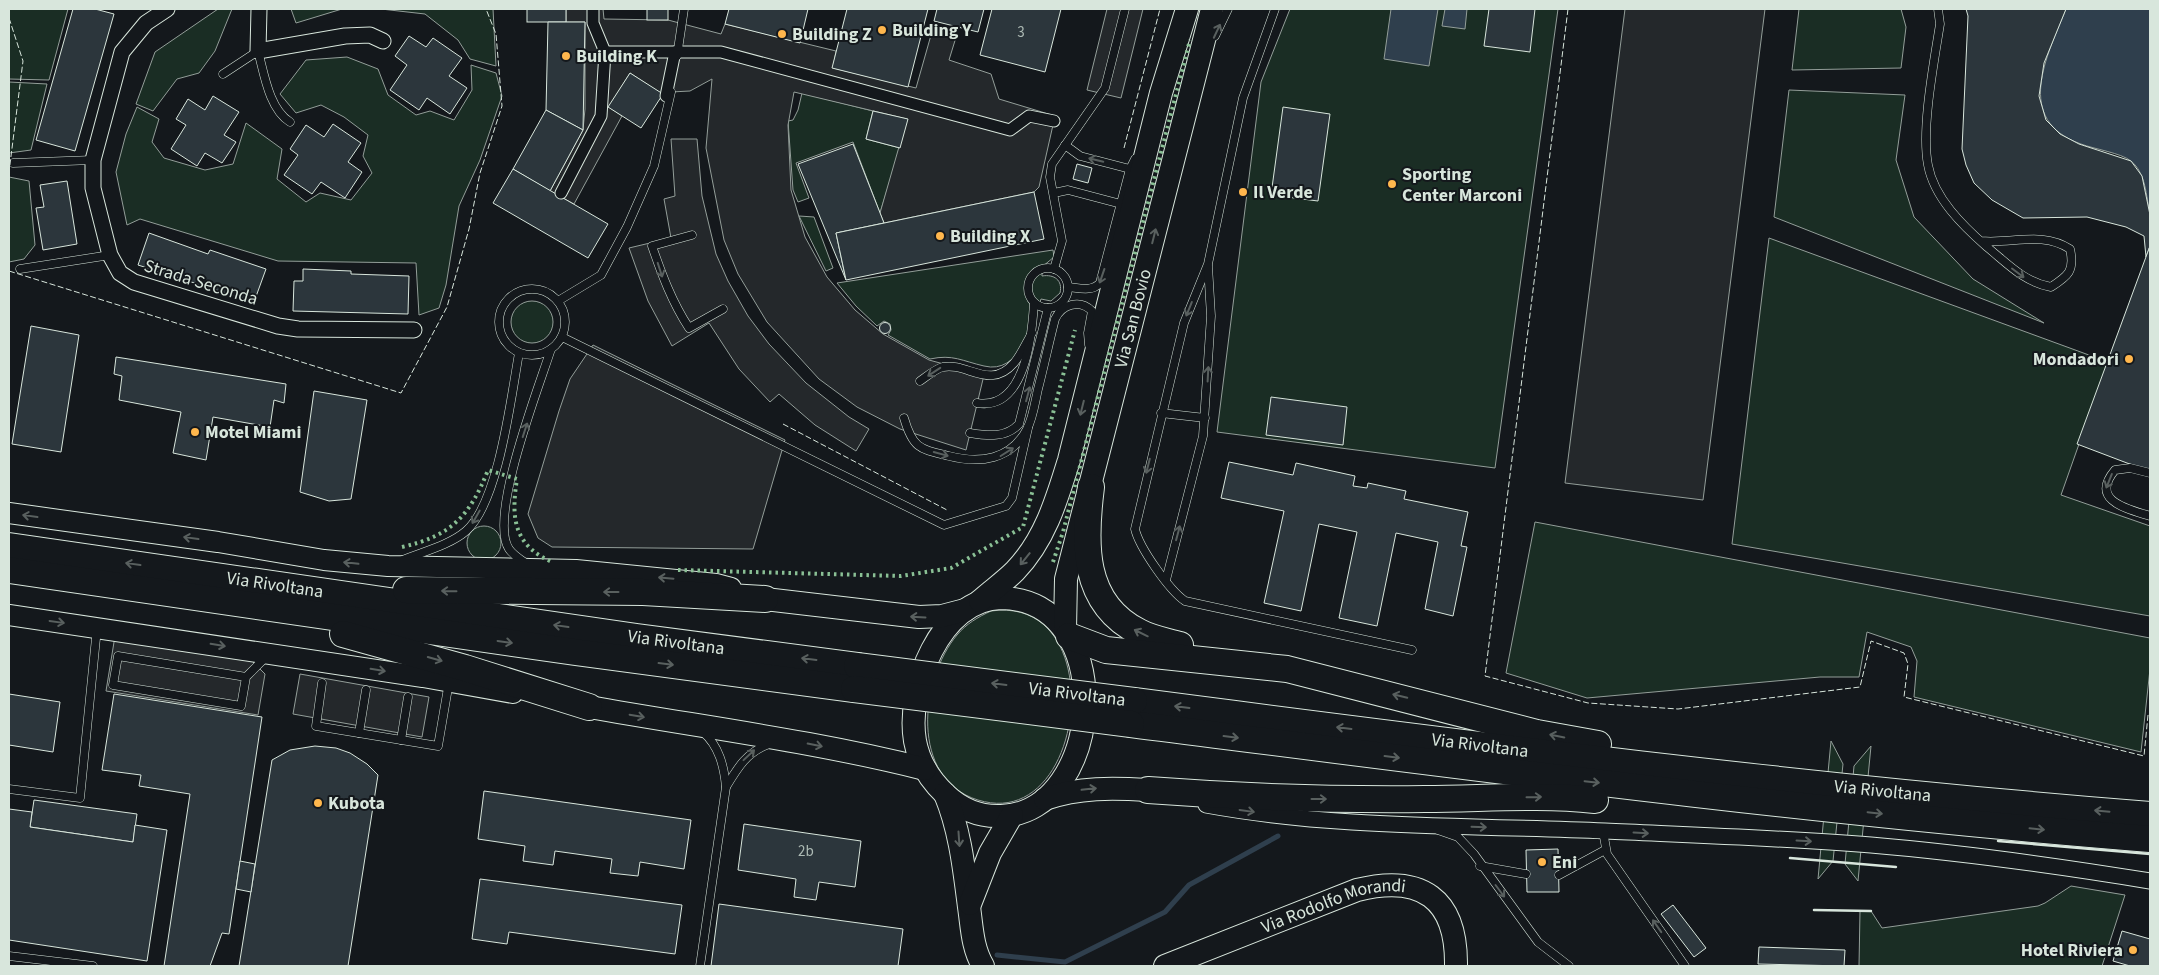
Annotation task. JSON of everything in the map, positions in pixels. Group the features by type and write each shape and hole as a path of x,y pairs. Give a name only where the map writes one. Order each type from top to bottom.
{"highway":[{"path":"1091,487 1086,550 1092,576 1108,607 1131,628 1149,637 1256,664 1343,682 1537,733 1604,745 1692,757 1811,784"},
{"name":"Via Rivoltana","path":"13,546 856,677 1132,712 1548,754 2150,821"},
{"name":"Via Rivoltana","path":"9,570 565,651 856,677"},
{"path":"185,572 294,575 404,590 642,592 765,599"},
{"path":"45,576 174,605 302,624 358,637 589,707"},
{"path":"1067,633 1106,650 1256,664"},
{"name":"Via Rivoltana","path":"1132,712 1544,776 1834,809 2150,821"},
{"path":"1148,790 1213,796 1289,799 1566,797 1750,814 1834,809"}],"main road":[{"path":"1159,104 1178,9"},
{"name":"Via San Bovio","path":"944,793 925,769 917,749 914,733 919,685 938,639 948,626 1015,571 1035,545 1044,529 1067,466 1159,104 1187,9"},
{"name":"Via San Bovio","path":"1067,633 1064,587 1212,9"},
{"path":"765,599 919,617 942,616 1001,598 1026,600 1047,612 1067,633 1082,666 1084,682 1083,724 1068,770 1059,784 1042,800"},
{"path":"589,707 696,726 785,739 875,756 925,769"},
{"path":"944,793 955,803 972,812 994,816 1012,815 1042,800 1060,794 1095,788 1148,790"},
{"path":"944,793 958,830 973,942 982,966"},
{"path":"969,907 979,877 998,836 1012,815"},
{"name":"Via Rodolfo Morandi","path":"1165,966 1357,890 1390,884 1412,888 1434,899 1452,927 1456,949 1456,966"}],"street":[{"name":"Strada Seconda","path":"167,9 146,23 122,52 93,160 93,188 110,255 120,273 134,282 278,326 414,330"},
{"path":"259,9 258,51 345,36 370,35 383,41"},
{"path":"561,193 601,116 605,52 593,23 593,9"},
{"path":"605,52 721,52 1010,130 1029,116 1054,121"},
{"path":"666,96 675,52"},
{"path":"9,513 218,542 324,560 388,566 576,570 716,584 765,599"},
{"path":"9,615 449,682 589,707"},
{"path":"1148,790 1207,805 1284,817 1427,826 1603,831 1908,848 2057,866 2150,881"}],"lane":[{"path":"558,301 600,275 627,227 654,166 672,86 684,9"},
{"path":"1054,269 1062,241 1050,170 1052,164 1105,88 1125,9"},
{"path":"1192,86 1228,9"},
{"path":"1275,9 1243,98 1208,264 1184,323 1161,413 1135,529 1140,543 1166,580 1180,597 1192,603 1412,650"},
{"path":"1938,9 1940,24 1926,134 1928,165 1938,192 1959,220 1981,242 2020,275 2036,284 2051,287 2066,277 2073,263 2070,249 2059,242 2041,238 2001,243 1981,242"},
{"path":"223,74 258,51 269,90 282,117 290,122"},
{"path":"1068,287 1089,289 1100,284 1130,169 1159,104"},
{"path":"1065,145 1080,156 1130,169"},
{"path":"12,163 93,160"},
{"path":"1054,193 1068,190 1121,204"},
{"path":"692,236 652,246 664,282 675,306 689,328 723,308"},
{"path":"20,268 110,255"},
{"path":"1166,580 1201,445 1205,418 1212,302 1208,264"},
{"path":"977,403 985,404 999,401 1010,394 1018,379 1032,333 1034,302 1028,291 1030,278 1040,269 1054,269 1064,276 1068,287 1062,301 1058,305 1048,308 1034,302"},
{"path":"540,570 524,562 509,549 504,529 505,503 511,477 551,349 562,337 565,319 558,301 546,292 530,289 515,294 503,305 499,320 502,336 512,348 519,352 535,355 551,349"},
{"path":"562,337 944,525 1006,506 1012,498 1055,319 1068,305 1080,305 1092,311 1088,333 1092,370"},
{"path":"970,432 994,436 1013,430 1019,424 1048,308"},
{"path":"920,381 941,367 950,366 987,376 998,374 1013,364 1032,333"},
{"path":"388,566 460,536 475,520 496,472 519,352"},
{"path":"1161,413 1205,418"},
{"path":"904,418 910,437 917,447 960,459 998,458 1011,450 1028,428"},
{"path":"2150,473 2130,468 2115,470 2108,478 2106,490 2110,499 2118,506 2150,516"},
{"path":"9,789 80,798 97,627"},
{"path":"246,677 118,656 113,685 241,706 246,677 264,658 265,653"},
{"path":"322,683 316,726 438,746 449,682"},
{"path":"359,733 366,690"},
{"path":"401,740 408,698"},
{"path":"696,726 711,739 724,765 726,787 700,966"},
{"path":"726,787 741,762 756,748 785,739"},
{"path":"1427,826 1458,838 1474,854 1480,866 1538,942 1569,966"},
{"path":"1603,831 1606,850 1685,966"},
{"path":"1559,875 1606,850"},
{"path":"1480,866 1526,874"},
{"path":"9,956 93,966"}],"green space":[{"path":"9,9 68,9 49,80 9,79"},
{"path":"218,9 232,9 215,51 199,73 177,79 153,111 136,104 155,52"},
{"path":"291,9 342,9 296,23"},
{"path":"381,9 493,9 496,66 470,59 458,40 425,14"},
{"name":"Sporting Center Marconi","path":"1290,9 1558,9 1495,468 1217,432 1261,82"},
{"path":"1799,9 1901,9 1906,27 1901,68 1792,70"},
{"path":"347,57 378,69 388,95 416,115 430,111 454,120 472,90 471,65 496,73 502,96 480,160 459,206 446,285 439,308 419,315 416,263 278,261 140,219 127,225 116,172 126,134 137,107 159,119 152,142 164,158 205,170 233,164 246,123 282,149 277,179 306,202 320,193 351,200 372,173 363,156 368,135 344,117 321,105 296,113 280,94 306,60"},
{"path":"9,82 47,84 31,150 9,153"},
{"path":"1789,90 1905,95 1896,160 1914,217 1973,279 2044,323 1774,217"},
{"path":"802,93 873,111 866,139 900,148 880,213 853,142 796,163 809,198 798,202 793,190 788,121 793,120 798,110"},
{"path":"9,177 29,181 35,245 24,259 9,262"},
{"path":"799,216 814,217 833,268 826,271"},
{"path":"1769,238 2108,362 2061,495 2150,526 2150,616 1732,544"},
{"path":"1053,250 1054,257 1042,267 1042,276 1050,276 1057,279 1061,288 1060,293 1051,301 1041,299 1023,346 1007,363 996,367 945,357 930,359 888,335 891,330 890,324 884,321 877,326 856,306 837,283"},
{"path":"536,301 544,304 550,310 553,322 550,334 544,340 528,343 520,340 514,334 511,318 514,310 520,304"},
{"path":"1535,522 2150,638 2150,669 2141,752 1914,697 1917,661 1911,647 1867,632 1859,677 1820,677 1587,698 1506,673"},
{"path":"484,526 491,527 496,531 500,536 500,550 496,555 491,559 484,560 477,559 472,555 468,550 467,543 468,536 472,531 477,527"},
{"path":"991,611 1030,616 1055,638 1069,672 1071,712 1062,751 1043,782 1015,801 978,800 956,789 940,772 931,750 928,726 929,701 935,676 944,654 964,627"},
{"path":"1831,741 1843,764 1833,861 1818,879"},
{"path":"1871,746 1858,881 1845,864 1854,766"},
{"path":"2071,886 2125,895 2102,966 1859,966 1860,911 1871,911 1882,928 2038,906"}],"shaded area":[{"path":"566,9 603,9 604,19 668,20 721,34 725,24 836,51 833,68 916,88 933,28 957,34 949,60 991,74 999,99 1055,116 1039,187 1034,192 884,223 880,213 907,119 794,92 788,125 791,190 805,237 827,277 855,310 883,334 929,360 984,375 966,450 900,429 857,407 819,379 767,322 738,274 724,240 706,148 712,79 690,91 671,92 668,98 630,73 609,107 622,116 574,204 550,191 583,130 585,109 585,22 566,22"},
{"path":"1107,9 1143,9 1121,98 1087,90"},
{"path":"1625,9 1765,9 1703,500 1565,483"},
{"path":"671,139 697,139 702,196 716,254 728,281 748,316 769,344 806,383 849,417 869,429 856,451 815,425 779,394 770,402 739,369 709,323 672,346 648,301 629,248 671,238 664,199 675,196"},
{"path":"593,345 785,440 753,549 552,547 538,538 528,514 570,379"},
{"path":"115,636 249,658 265,674 258,715 106,691"},
{"path":"300,674 429,697 422,737 293,714"}],"water":[{"path":"1391,9 1438,9 1429,66 1384,59"},
{"path":"1445,9 1467,9 1465,29 1442,26"},
{"path":"2066,9 2150,9 2150,214 2143,178 2131,161 2114,153 2081,144 2060,133 2047,119 2041,103 2044,66"}],"building":[{"path":"73,9 95,9 114,14 75,151 36,140"},
{"path":"527,9 566,9 566,22 527,22"},
{"path":"647,9 668,9 668,20 647,20"},
{"name":"Building Z","path":"729,9 808,9 800,43 725,24"},
{"name":"Building Y","path":"847,9 928,9 908,87 832,68"},
{"path":"937,9 984,9 978,32 934,21"},
{"name":"Building Y","path":"992,9 1061,9 1045,72 980,55"},
{"path":"1489,9 1535,9 1530,52 1484,46"},
{"path":"1966,9 2066,9 2044,63 2039,96 2046,120 2060,134 2079,144 2131,161 2142,176 2150,215 2150,246 2146,257 2144,236 2126,227 2087,217 2023,218 1992,200 1974,183 1966,165 1962,149 1968,16"},
{"name":"Building K","path":"548,22 585,22 583,130 546,110"},
{"path":"409,36 426,47 433,38 462,58 449,76 467,88 450,114 427,98 419,110 390,90 407,65 395,56"},
{"path":"630,73 663,94 641,128 608,107"},
{"path":"213,96 239,112 224,135 236,142 222,163 205,153 197,166 171,149 186,125 176,119 188,99 205,110"},
{"path":"1283,107 1330,114 1318,201 1271,195"},
{"path":"546,110 583,130 550,191 513,169"},
{"path":"873,111 908,119 900,148 866,139"},
{"path":"333,124 361,143 348,162 362,172 345,198 321,182 312,194 284,175 298,155 290,149 306,125 324,137"},
{"path":"853,144 884,223 836,233 846,280 798,164"},
{"path":"1077,164 1092,168 1088,183 1073,179"},
{"path":"513,169 608,224 588,258 493,203"},
{"path":"67,181 77,244 43,250 36,208 44,207 40,185"},
{"name":"Building X","path":"1034,192 1044,239 846,280 836,233"},
{"path":"149,233 208,254 210,250 266,269 254,302 138,265"},
{"name":"Mondadori","path":"2150,246 2150,466 2148,471 2077,444"},
{"path":"303,269 351,271 351,274 409,276 408,314 293,311 294,281 303,281"},
{"path":"883,323 887,323 890,328 889,332 883,333 880,330 880,326"},
{"path":"31,326 79,335 61,452 12,444"},
{"path":"116,357 286,384 284,403 274,400 270,427 213,417 206,460 173,453 181,412 119,400 122,376 114,374"},
{"path":"314,391 367,400 351,499 329,501 300,492"},
{"path":"1271,397 1347,407 1343,445 1266,435"},
{"path":"1229,462 1293,475 1296,463 1355,476 1353,486 1367,488 1368,483 1406,491 1404,499 1468,512 1461,546 1467,547 1453,616 1425,609 1438,542 1396,533 1377,626 1339,618 1357,532 1319,524 1301,611 1264,603 1284,511 1221,498"},
{"path":"9,694 60,702 53,752 9,745"},
{"path":"114,694 262,717 229,934 222,933 210,966 164,966 190,794 139,786 141,775 102,770"},
{"path":"315,746 336,748 350,753 367,764 378,775 348,966 239,966 272,760 290,750"},
{"path":"484,791 691,820 684,869 640,862 638,876 610,873 612,859 555,851 553,865 523,861 525,846 478,839"},
{"path":"34,800 137,814 133,842 30,827"},
{"path":"9,809 32,812 30,827 133,842 135,825 167,830 147,961 9,940"},
{"path":"744,824 861,841 855,887 819,882 816,900 794,897 796,879 738,870"},
{"name":"Eni","path":"1558,849 1559,892 1527,892 1526,850"},
{"path":"240,861 255,864 251,892 236,889"},
{"path":"480,879 682,905 675,954 509,932 507,944 472,939"},
{"path":"719,904 903,929 898,966 711,966"},
{"path":"1673,905 1706,948 1694,957 1661,914"},
{"name":"Hotel Riviera","path":"2122,931 2150,939 2150,966 2130,966 2113,961"},
{"path":"1759,947 1845,950 1844,966 1758,964"}],"waterway":[{"path":"997,955 1065,962 1165,912 1189,885 1278,836"}],"hedge":[{"path":"1053,562 1063,532 1190,40"},
{"path":"678,570 901,576 951,568 1023,527 1075,330"},
{"path":"402,547 434,537 457,522 474,500 488,470 517,479 514,506 515,517 522,538 529,547 552,562"}],"fence":[{"path":"9,271 401,393 447,307 469,229 480,173 502,106 496,34 486,9"},
{"path":"1124,148 1160,9"},
{"path":"1568,9 1485,676 1588,703 1678,709 1860,687 1871,641 1904,653 1908,664 1904,697 2144,756 2148,715 2150,715"},
{"path":"9,18 23,61 9,172"},
{"path":"783,424 947,510"}],"wall":[{"path":"1998,841 2150,854"},
{"path":"1790,858 1896,867"},
{"path":"1814,910 1871,911"}],"place":[{"name":"Building Y","path":"882,30"},
{"name":"Building Z","path":"782,34"},
{"name":"Building K","path":"566,56"},
{"name":"Sporting Center Marconi","path":"1392,184"},
{"name":"Il Verde","path":"1243,192"},
{"name":"Building X","path":"940,236"},
{"name":"Mondadori","path":"2129,359"},
{"name":"Motel Miami","path":"195,432"},
{"name":"Kubota","path":"318,803"},
{"name":"Eni","path":"1542,862"},
{"name":"Hotel Riviera","path":"2133,950"}]}
